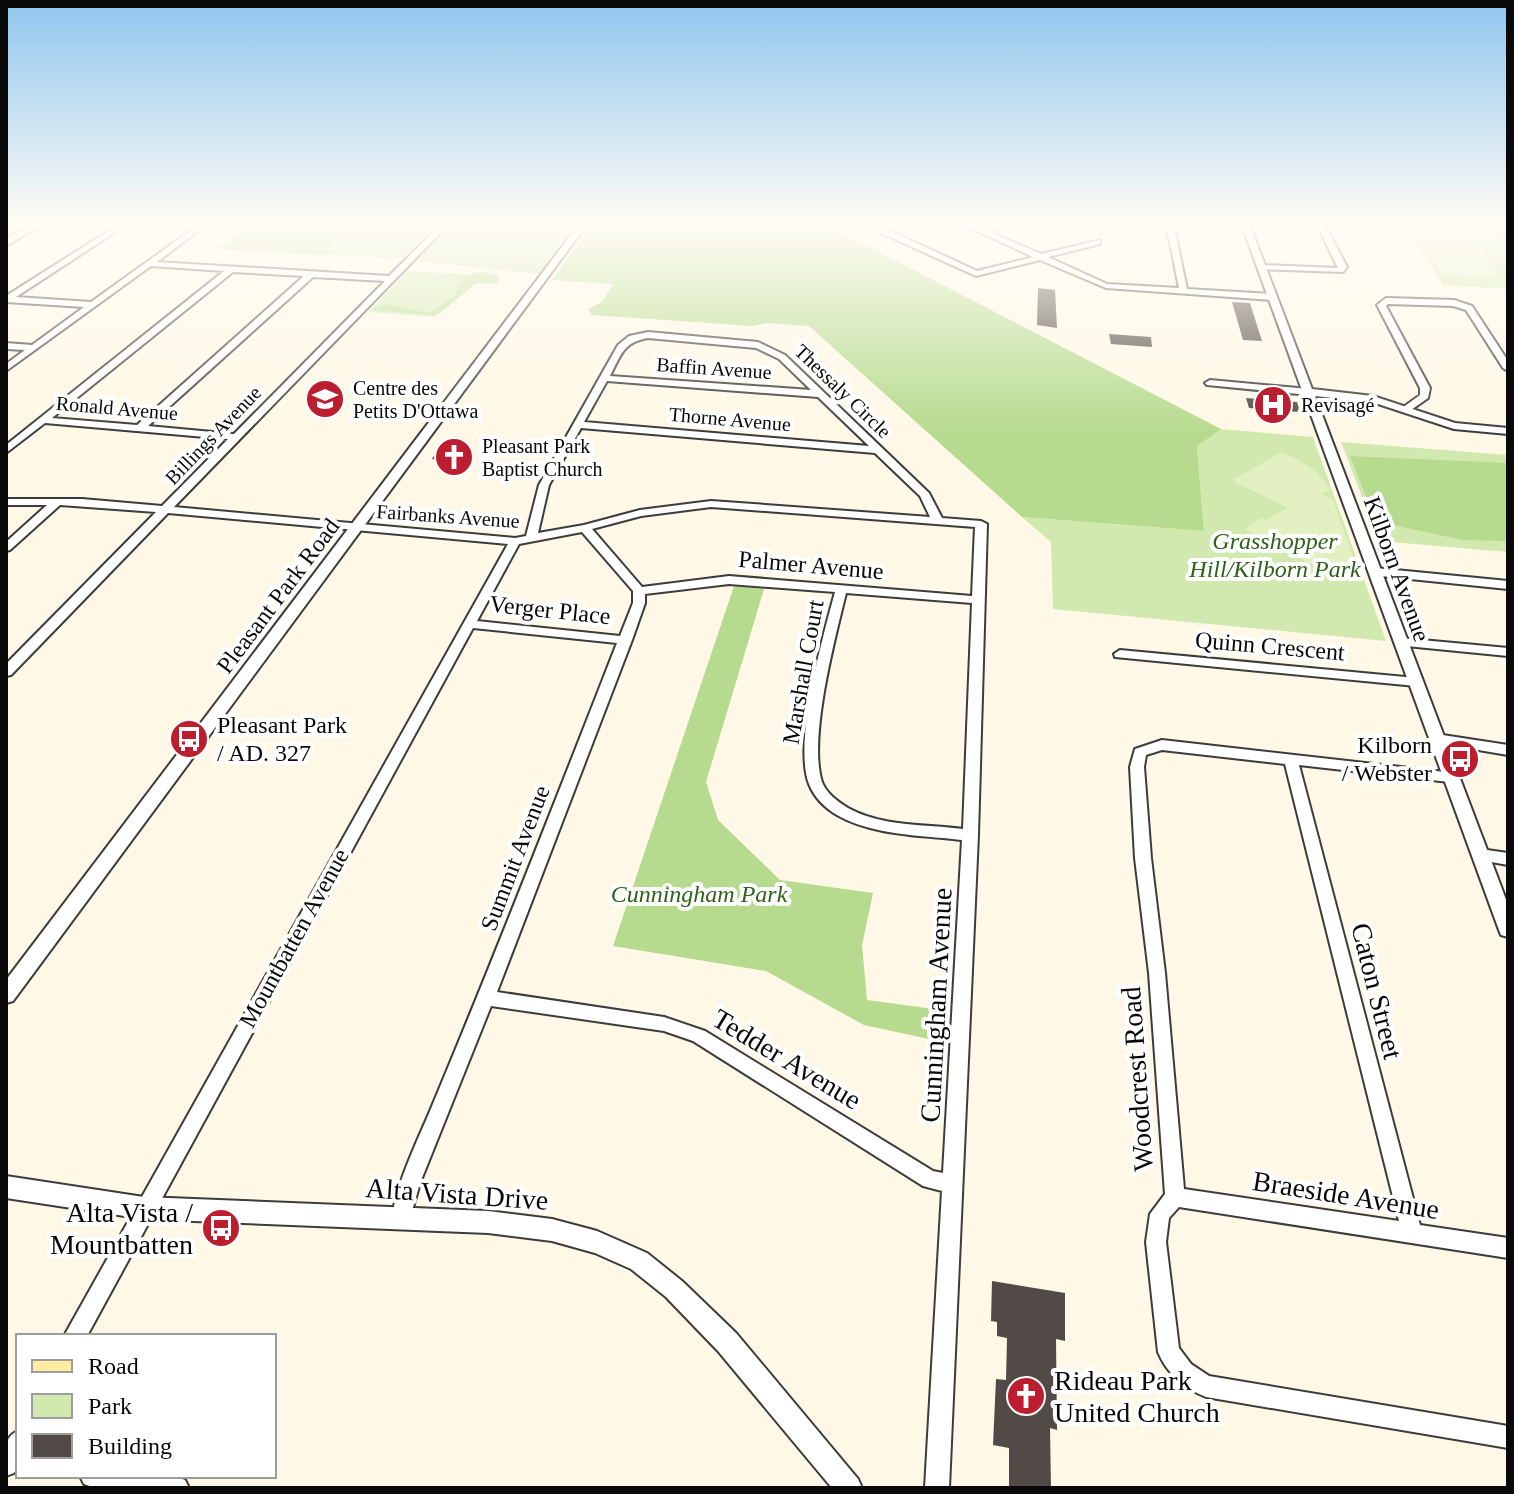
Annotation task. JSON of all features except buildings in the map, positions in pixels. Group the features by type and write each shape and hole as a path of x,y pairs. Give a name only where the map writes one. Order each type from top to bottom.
{"street":[{"path":"6,368 110,293"},
{"path":"6,450 201,293"},
{"path":"140,428 290,293"},
{"name":"Billings Avenue","path":"6,672 378,293"},
{"name":"Pleasant Park Road","path":"6,995 532,293"},
{"path":"1197,293 1273,297"},
{"name":"Kilborn Avenue","path":"1271,293 1508,930"},
{"path":"7,299 93,305"},
{"path":"1405,410 1425,396 1425,388 1381,305 1386,301 1464,305 1508,368"},
{"name":"Thessaly Circle","path":"523,540 544,485 622,345 632,338 648,335 740,343 772,351 925,495 938,522"},
{"path":"6,346 33,348"},
{"path":"1207,370 1210,383 1373,399 1454,426 1508,431"},
{"name":"Baffin Avenue","path":"605,378 821,394"},
{"name":"Ronald Avenue","path":"43,420 236,437"},
{"name":"Thorne Avenue","path":"579,425 878,450"},
{"name":"Fairbanks Avenue","path":"6,502 57,502 523,540 640,513 711,504 981,524"},
{"path":"6,548 57,502"},
{"name":"Cunningham Avenue","path":"937,1488 970,835 981,524"},
{"path":"585,528 639,591"},
{"name":"Mountbatten Avenue","path":"76,1334 469,624 523,540"},
{"path":"1375,572 1508,585"},
{"name":"Palmer Avenue","path":"639,591 729,580 979,600"},
{"name":"Summit Avenue","path":"401,1218 410,1183 626,640 639,603 639,591"},
{"name":"Marshall Court","path":"841,591 830,633 810,760 815,785 830,803 854,817 970,835"},
{"name":"Verger Place","path":"469,624 626,640"},
{"path":"1400,642 1508,652"},
{"name":"Quinn Crescent","path":"1120,654 1416,682"},
{"path":"1436,739 1508,750"},
{"name":"Woodcrest Road","path":"1449,777 1162,745 1140,752 1137,767 1143,858 1157,973 1175,1197 1160,1214 1156,1242 1169,1352 1183,1372 1206,1386 1508,1437"},
{"name":"Caton Street","path":"1291,761 1412,1234"},
{"path":"1480,855 1508,859"},
{"name":"Tedder Avenue","path":"486,998 664,1024 699,1036 930,1180 953,1183"},
{"name":"Alta Vista Drive","path":"6,1187 144,1208 488,1222 552,1230 597,1242 639,1261 674,1289 727,1342 849,1488"},
{"name":"Braeside Avenue","path":"1175,1197 1508,1248"},
{"path":"6,1464 16,1446"},
{"path":"106,1478 177,1488"}],"green space":[{"path":"387,293 455,293 434,317 368,312"},
{"path":"465,293 439,314 372,310 385,304 430,313 455,295"},
{"path":"608,293 957,293 1221,429 1197,446 1204,531 1022,517 809,326 768,323 752,326 592,315 588,309 602,302"},
{"name":"Grasshopper Hill/Kilborn Park","path":"1221,429 1313,437 1386,641 1053,609 1051,542 1022,517 1204,531 1197,445"},
{"path":"1341,442 1508,455 1508,552 1379,541"},
{"path":"1282,452 1316,472 1330,490 1321,494 1333,500 1354,559 1333,573 1269,545 1245,529 1261,518 1266,520 1288,508 1234,482 1234,479"},
{"path":"1350,456 1508,463 1508,541 1462,540 1368,518 1365,494"},
{"name":"Cunningham Park","path":"734,586 764,589 706,782 718,820 780,880 873,893 862,945 867,1000 949,1011 947,1043 864,1025 766,971 613,946"}],"place":[{"name":"Centre des Petits D'Ottawa","path":"325,399"},
{"name":"Revisagé","path":"1273,405"},
{"name":"Pleasant Park Baptist Church","path":"454,457"},
{"name":"Pleasant Park / AD. 327","path":"189,739"},
{"name":"Kilborn / Webster","path":"1460,759"},
{"name":"Alta Vista / Mountbatten","path":"221,1228"},
{"name":"Rideau Park United Church","path":"1026,1396"}]}
